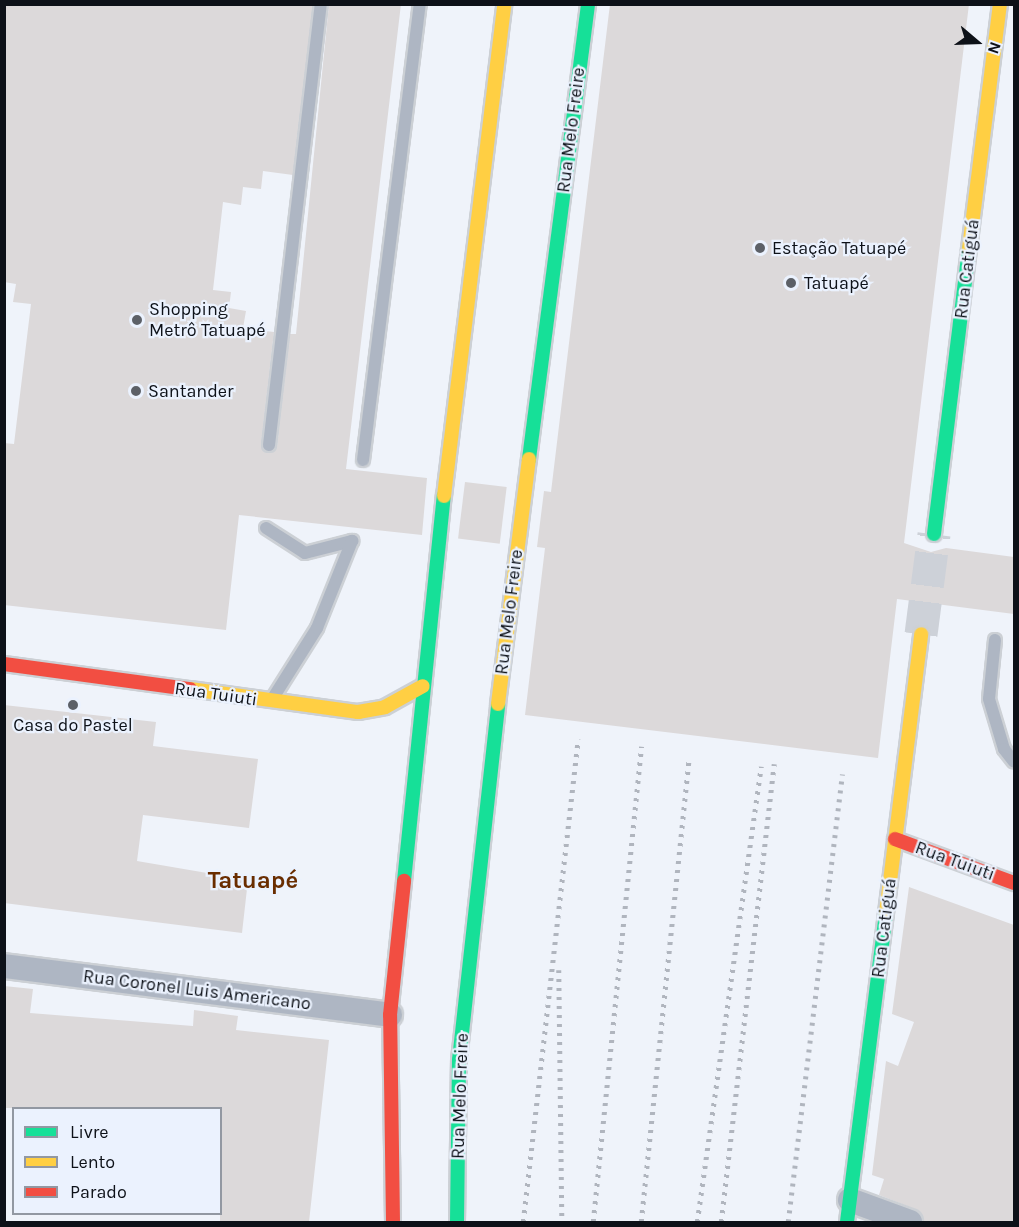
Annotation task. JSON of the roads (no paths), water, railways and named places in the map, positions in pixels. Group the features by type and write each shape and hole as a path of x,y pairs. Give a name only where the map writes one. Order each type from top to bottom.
{"main road":[{"name":"Rua Melo Freire","path":"457,1222 459,1060 483,818 588,4"},
{"name":"Rua Catiguá","path":"934,534 1000,4"},
{"path":"393,1222 390,1015 423,686 503,5"},
{"name":"Rua Catiguá","path":"849,1211 921,634"},
{"name":"Rua Tuiuti","path":"4,664 270,702 358,712 385,707 423,686"},
{"name":"Rua Tuiuti","path":"895,839 1014,883"}],"street":[{"name":"Rua Coronel Luis Americano","path":"4,966 390,1015"},
{"path":"849,1211 910,1222"}],"lane":[{"path":"269,445 321,4"},
{"path":"363,460 420,4"},
{"path":"266,528 305,554 352,541 317,628 270,702"},
{"path":"995,640 989,699 1004,749 1014,762"}],"tunnel":[{"path":"921,634 934,534"}],"railway":[{"path":"523,1222 578,739"},
{"path":"593,1222 641,746"},
{"path":"641,1222 689,758"},
{"path":"721,1222 774,764"},
{"path":"697,1222 761,766"},
{"path":"788,1222 842,774"},
{"path":"559,970 562,1222"}],"place":[{"name":"Estação Tatuapé","path":"760,248"},
{"name":"Tatuapé","path":"791,283"},
{"name":"Shopping Metrô Tatuapé","path":"137,320"},
{"name":"Santander","path":"136,391"},
{"name":"Casa do Pastel","path":"73,705"}],"district":[{"name":"Tatuapé","path":"253,881"}]}
